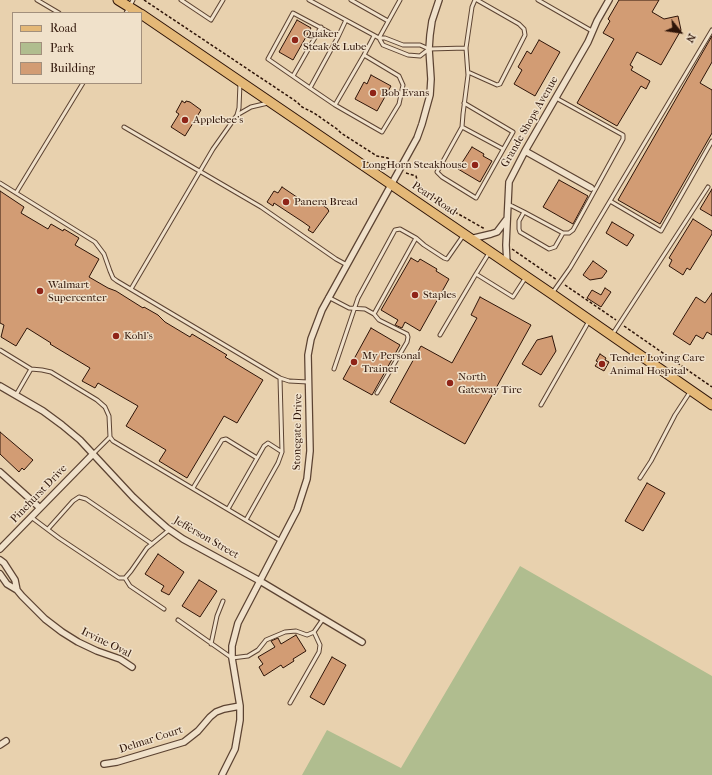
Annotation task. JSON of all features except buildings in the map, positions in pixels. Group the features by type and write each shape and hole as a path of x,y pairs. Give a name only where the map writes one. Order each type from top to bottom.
{"main road":[{"name":"Pearl Road","path":"118,0 129,7"},
{"name":"Pearl Road","path":"142,15 612,335 712,405"}],"street":[{"name":"Stonegate Drive","path":"222,775 232,756 239,734 240,706 232,658 232,646 238,623 242,612 282,541 297,510 307,479 310,452 308,355 315,324 328,297 417,138 427,111 431,79 429,49 432,21 439,0"},
{"name":"Grande Shops Avenue","path":"507,265 506,245 509,182 609,0"},
{"path":"525,151 593,189"},
{"path":"467,236 497,232 507,220"},
{"name":"Jefferson Street","path":"0,386 43,411 80,440 150,514 183,539 260,581 362,642"},
{"name":"Pinehurst Drive","path":"0,549 93,454"},
{"path":"0,472 40,508"},
{"name":"Irvine Oval","path":"0,560 4,563 15,580 17,590"},
{"name":"Irvine Oval","path":"0,574 7,584 17,590 31,606 62,632 97,651 120,659 132,667"},
{"name":"Delmar Court","path":"104,764 184,742 198,732 210,716 216,712 240,706"},
{"path":"0,745 6,741"}],"lane":[{"path":"37,0 57,12"},
{"path":"181,0 211,20 223,0"},
{"path":"309,0 379,38 385,38 403,45 420,45 429,49 466,48"},
{"path":"351,0 388,21"},
{"path":"379,38 400,1 395,0"},
{"path":"464,103 513,132 476,198 442,177 437,172 462,127 464,103 468,72 466,48 472,7 476,0 519,24 524,29 525,35 500,84 497,85 468,72"},
{"path":"538,0 592,31"},
{"path":"338,37 293,13 268,59 335,105 382,132 399,104 403,85 398,76 364,55"},
{"path":"310,88 346,20"},
{"path":"293,76 321,27"},
{"path":"552,294 570,268 712,30"},
{"path":"335,105 374,36"},
{"path":"379,38 383,46 408,55 420,56 429,49"},
{"path":"131,289 201,172 213,149 237,115 239,108 240,82"},
{"path":"16,193 82,84"},
{"path":"509,205 563,233 569,233 573,230 593,189 623,139 623,135 556,98"},
{"path":"237,115 251,107 271,102"},
{"path":"124,127 261,207 347,265"},
{"path":"462,127 503,149"},
{"path":"610,201 661,231 712,141"},
{"path":"0,183 96,242 104,254 113,278 280,378 289,381 308,382"},
{"path":"612,335 708,187"},
{"path":"524,212 519,221 520,232 549,249 555,247 563,233"},
{"path":"334,369 358,298 395,230 400,229 447,259 467,236"},
{"path":"374,314 416,238"},
{"path":"440,335 490,252"},
{"path":"476,274 513,297 526,277"},
{"path":"328,297 349,308 365,309 374,314 379,320 407,334 407,342 377,393"},
{"path":"541,405 590,320"},
{"path":"0,350 31,369 51,372 97,400 105,407 109,416 110,437 113,441 282,541"},
{"path":"16,395 31,369"},
{"path":"246,520 278,463 282,452 280,378"},
{"path":"640,478 651,461 675,415 691,390"},
{"path":"93,454 110,437"},
{"path":"193,488 222,440 226,439 257,458"},
{"path":"228,509 264,446 268,443 282,452"},
{"path":"48,530 73,501 79,497 86,499 152,544"},
{"path":"31,517 120,578 125,578"},
{"path":"125,578 147,548 169,529"},
{"path":"125,578 130,586 164,609"},
{"path":"210,644 217,616 223,601"},
{"path":"178,620 210,644 232,658 248,656 258,650 266,640 285,632 296,631 306,635 314,632 323,619"},
{"path":"290,703 319,652 320,645 314,632"}],"path":[{"path":"144,0 189,29 246,70 258,76 297,102 302,107 314,113 341,133 377,156 388,158 389,163 399,170 412,176 416,176 423,189 446,207 491,234"},
{"path":"506,245 620,322 712,387"}],"green space":[{"path":"520,566 712,676 712,775 302,775 327,730 401,768"}],"place":[{"name":"Quaker Steak & Lube","path":"295,40"},
{"name":"Bob Evans","path":"373,93"},
{"name":"Applebee's","path":"185,120"},
{"name":"LongHorn Steakhouse","path":"475,165"},
{"name":"Panera Bread","path":"286,202"},
{"name":"Walmart Supercenter","path":"40,291"},
{"name":"Staples","path":"415,295"},
{"name":"Kohl's","path":"116,336"},
{"name":"My Personal Trainer","path":"354,362"},
{"name":"Tender Loving Care Animal Hospital","path":"602,364"},
{"name":"North Gateway Tire","path":"450,383"}]}
